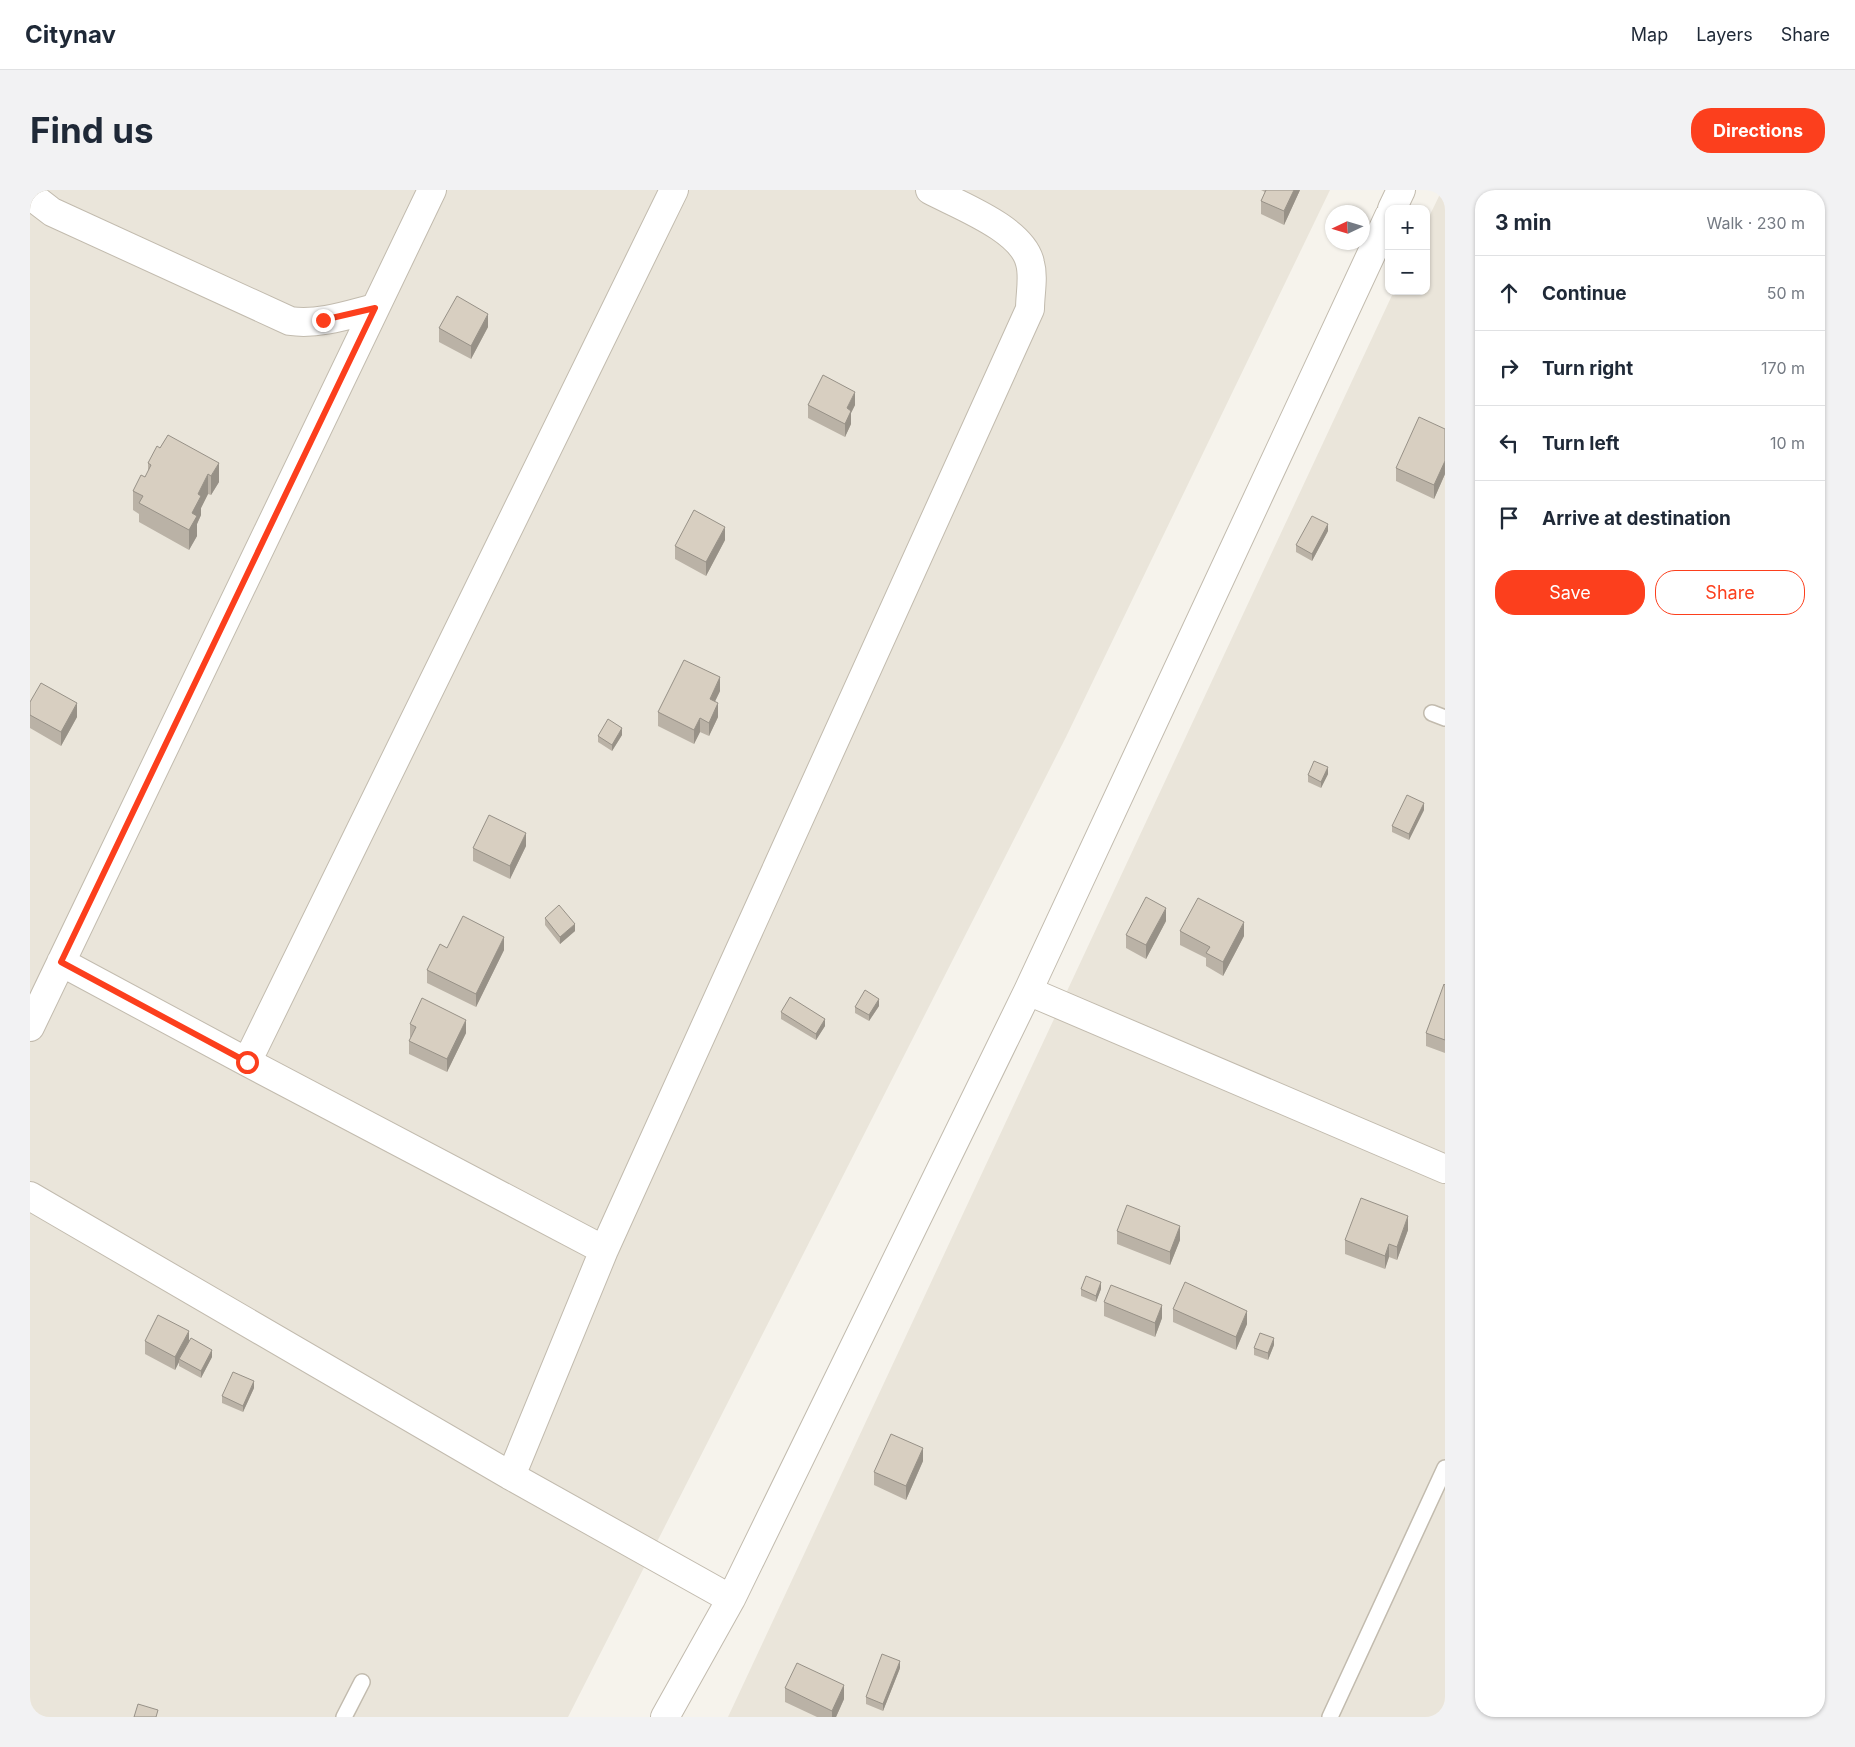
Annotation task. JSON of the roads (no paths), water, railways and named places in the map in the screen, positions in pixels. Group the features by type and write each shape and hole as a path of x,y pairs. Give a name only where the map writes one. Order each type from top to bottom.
{"street":[{"path":"30,1027 432,190"},
{"path":"247,1062 674,190"},
{"path":"511,1476 604,1250 1030,309 1032,276 1030,261 1021,244 1002,227 930,190"},
{"path":"1394,205 1401,190"},
{"path":"30,195 52,212 290,321 304,323 375,308"},
{"path":"665,1717 731,1598 1028,991 1385,225"},
{"path":"61,962 604,1250"},
{"path":"1028,991 1445,1169"},
{"path":"30,1196 511,1476 731,1598"}],"lane":[{"path":"1330,1717 1445,1468"},
{"path":"344,1717 362,1682"}]}
